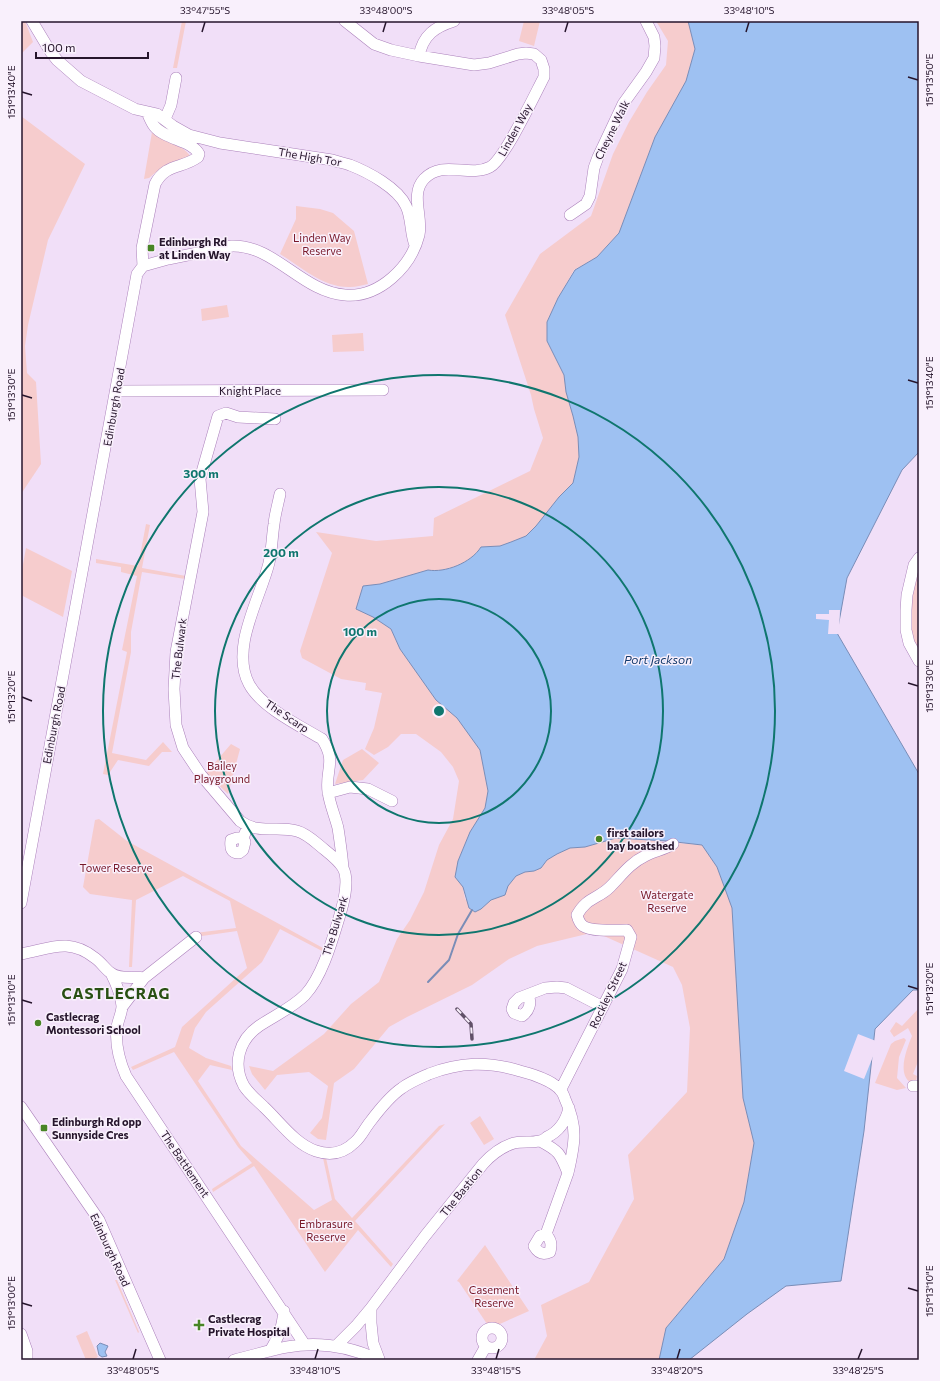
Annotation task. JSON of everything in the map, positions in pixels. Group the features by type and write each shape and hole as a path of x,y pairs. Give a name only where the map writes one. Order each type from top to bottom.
{"street":[{"path":"32,21 57,60 81,81 135,109 147,112"},
{"path":"345,21 374,44 391,50 418,56 421,45 427,36 444,25 454,21"},
{"name":"Cheyne Walk","path":"570,215 586,204 590,196 594,168 598,157 623,104 654,58 654,37 646,21"},
{"name":"Linden Way","path":"143,266 168,259 232,246 239,246 250,248 266,254 315,286 330,292 344,295 362,294 378,288 393,277 404,264 419,235 418,189 422,180 428,174 444,168 467,171 482,170 496,164 544,77 544,69 541,60 534,54 526,53 506,57 490,63 474,65 418,56"},
{"path":"165,119 170,106 176,78"},
{"name":"The High Tor","path":"147,112 158,114 173,126 189,135 220,143 332,160 349,164 398,193 406,206 409,215 411,237 415,245"},
{"name":"Edinburgh Road","path":"21,903 138,274 143,266 142,248 155,184 158,177 164,171 193,161 199,154 192,147 172,138 155,127 147,112"},
{"name":"Knight Place","path":"117,391 383,390"},
{"name":"The Bulwark","path":"248,826 240,821 201,775 183,748 176,725 174,689 176,652 203,512 200,479 218,416 226,414 238,417 275,419"},
{"name":"The Scarp","path":"280,494 274,522 269,563 244,642 243,662 249,684 260,697 272,709 322,739 327,746 330,755 330,767 327,782 328,793 337,826 343,868"},
{"path":"919,558 914,565 907,595 906,630 909,643 919,661"},
{"path":"328,793 350,787 368,789 392,801"},
{"path":"243,838 248,826 256,829 295,831 306,834 329,853 343,868"},
{"name":"Rockley Street","path":"561,1089 622,968 631,937 627,930 604,930 583,926 577,915 585,903 609,888 624,871 644,856 666,849 673,844"},
{"name":"The Bulwark","path":"343,868 346,885 344,904 330,947 318,975 305,995 286,1010 258,1027 247,1037 241,1048 238,1059 238,1073 245,1087 261,1104 299,1142 314,1150 328,1154 342,1151 356,1142 370,1122 402,1088 416,1080 443,1069 469,1064 496,1065 534,1075 561,1089"},
{"name":"The Battlement","path":"196,937 141,982 122,1007 117,1028 117,1046 120,1063 126,1076 284,1311 304,1345"},
{"path":"21,954 56,946 70,946 86,952 94,957 111,973 141,982"},
{"name":"The Battlement","path":"111,973 117,986 122,1007"},
{"path":"528,995 545,988 566,988 603,1007"},
{"path":"546,1234 568,1173 574,1147 574,1127 569,1107 561,1089"},
{"name":"Edinburgh Road","path":"21,1107 99,1220 160,1360"},
{"name":"The Bastion","path":"337,1345 371,1308 425,1236 483,1164 501,1148 515,1143 540,1141 554,1134 562,1126 569,1107"},
{"path":"540,1141 552,1148 561,1156 568,1173"},
{"path":"371,1308 373,1344 379,1360"},
{"path":"270,1351 279,1336 284,1311"},
{"path":"21,1334 27,1351 27,1360"},
{"path":"234,1360 270,1351 304,1345 337,1345 356,1350 379,1360"},
{"path":"478,1360 486,1346"}],"green space":[{"path":"21,21 25,21 33,42 21,54"},
{"path":"182,21 186,21 177,68 173,68"},
{"path":"524,21 540,21 534,46 519,41"},
{"name":"Watergate Reserve","path":"656,21 688,21 695,49 686,81 655,137 619,233 597,257 574,270 558,298 547,322 547,341 564,375 566,392 578,437 579,457 573,483 526,536 500,546 481,547 471,558 457,566 435,571 428,570 380,584 363,586 356,609 373,617 391,629 400,649 436,700 457,718 480,750 488,791 485,808 470,832 458,861 465,899 481,909 491,900 505,895 508,886 516,876 541,868 547,860 557,854 570,848 585,847 616,838 702,845 717,867 732,908 743,1098 754,1143 744,1202 724,1259 666,1328 659,1360 534,1360 547,1336 541,1305 589,1282 634,1199 628,1155 687,1092 690,1028 682,985 673,967 595,932 537,946 509,959 472,985 389,1027 354,1069 334,1083 326,1140 318,1139 310,1133 322,1118 328,1086 309,1072 277,1075 265,1090 252,1074 249,1066 273,1071 324,1034 351,1004 379,982 397,939 410,920 424,892 439,845 453,819 459,781 453,767 441,752 416,734 401,734 388,747 374,755 365,749 374,728 382,693 365,690 366,683 341,679 302,658 300,651 332,553 316,532 376,541 433,536 434,518 530,471 543,438 531,395 505,315 540,254 591,216 613,154 629,122 647,92 666,65 668,41"},
{"path":"21,116 85,164 48,240 28,325 25,346 27,373 36,382 41,464 21,494"},
{"path":"152,132 179,146 190,156 161,168 149,178 144,179"},
{"name":"Linden Way Reserve","path":"296,206 320,209 333,213 354,231 368,284 350,287 331,284 313,276 280,254 296,219"},
{"path":"227,305 229,317 202,321 201,309"},
{"path":"363,333 364,351 333,352 332,335"},
{"path":"146,524 150,525 142,568 186,576 185,579 142,572 131,632 131,652 112,753 146,760 163,742 172,752 162,752 149,766 118,760 108,775 103,774 127,652 122,650 137,576 121,572 121,567 96,563 96,559 138,566"},
{"path":"26,548 72,571 63,617 21,595 21,575"},
{"path":"919,558 919,660 909,643 914,565"},
{"name":"Bailey Playground","path":"231,744 240,749 228,794 206,773"},
{"path":"362,749 379,763 363,780 335,784 343,760"},
{"path":"99,819 127,841 323,948 322,951 280,929 262,962 206,1012 195,1028 189,1048 206,1058 231,1066 232,1070 210,1065 198,1081 241,1146 314,1210 332,1200 323,1158 326,1158 335,1199 352,1218 439,1126 445,1124 355,1221 393,1264 391,1267 358,1230 325,1272 254,1166 213,1192 212,1189 252,1163 238,1147 174,1052 133,1070 131,1067 175,1047 182,1027 247,968 237,931 195,937 195,933 236,928 230,901 183,876 136,900 132,967 129,967 132,900 90,894 83,887 95,820"},
{"path":"919,1008 919,1059 913,1074 917,1076 916,1081 910,1082 904,1073 904,1060 912,1036 908,1028 894,1037 890,1031 896,1022 902,1026"},
{"path":"904,1038 906,1040 899,1057 897,1078 906,1088 897,1090 875,1083 891,1044"},
{"path":"480,1116 494,1139 484,1145 470,1123"},
{"name":"Casement Reserve","path":"485,1245 529,1311 493,1327 489,1327 457,1281"},
{"path":"115,1280 117,1280 139,1332 138,1333"},
{"path":"87,1331 98,1357 93,1360 86,1360 76,1336"}],"water":[{"name":"Port Jackson","path":"688,21 919,21 919,452 902,470 847,578 837,633 919,774 919,990 913,990 875,1029 864,1131 841,1281 786,1286 747,1314 689,1360 659,1360 666,1328 724,1259 744,1202 754,1143 743,1098 732,908 717,867 702,845 616,838 585,847 570,848 557,854 547,860 541,868 516,876 508,886 505,895 491,900 475,912 469,908 463,887 455,877 458,861 470,832 485,808 488,791 480,750 457,718 436,700 400,649 391,629 373,617 356,609 363,586 380,584 428,570 435,571 457,566 471,558 481,547 500,546 526,536 573,483 579,457 578,437 566,392 564,375 547,341 547,322 558,298 575,270 597,257 619,233 655,137 686,81 695,49"},
{"path":"100,1343 108,1346 105,1352 107,1356 102,1357 99,1355 97,1346"}],"pier":[{"path":"829,610 840,610 839,634 828,634 829,620 816,619 816,614 829,614"},
{"path":"858,1034 876,1041 874,1054 864,1079 844,1071"}],"waterway":[{"path":"428,982 449,960 458,934 472,910"}],"railway":[{"path":"457,1009 471,1024 472,1039"}],"place":[{"name":"Edinburgh Rd at Linden Way","path":"151,248"},
{"name":"first sailors bay boatshed","path":"599,839"},
{"name":"Castlecrag Montessori School","path":"38,1023"},
{"name":"Edinburgh Rd opp Sunnyside Cres","path":"44,1128"},
{"name":"Castlecrag Private Hospital","path":"199,1325"}],"district":[{"name":"CASTLECRAG","path":"116,994"}],"park label":[{"name":"Tower Reserve","path":"116,868"},
{"name":"Embrasure Reserve","path":"326,1230"}]}
